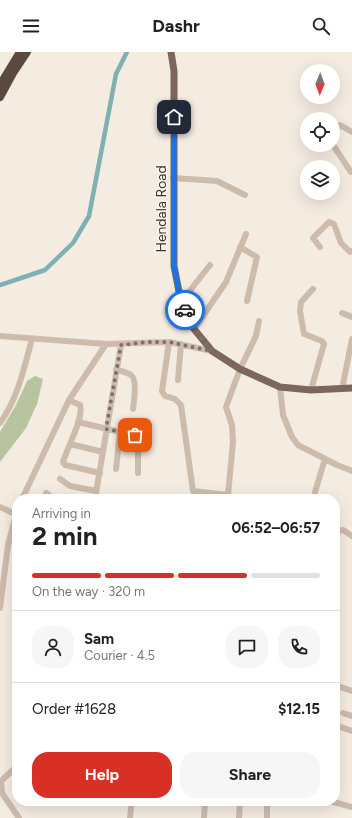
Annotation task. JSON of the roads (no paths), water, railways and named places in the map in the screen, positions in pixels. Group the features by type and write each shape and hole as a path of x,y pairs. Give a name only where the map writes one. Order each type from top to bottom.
{"highway":[{"path":"0,85 20,52"},
{"path":"0,97 13,73 27,52"}],"main road":[{"name":"Hendala Road","path":"171,52 174,71 174,266 181,302 194,329 212,351 240,369 280,387 311,390 342,390 352,388"}],"street":[{"path":"340,125 352,132"},
{"path":"338,152 351,172"},
{"path":"173,178 217,182 245,195"},
{"path":"320,247 313,238 329,222 332,222 341,243 350,252 352,251"},
{"path":"194,329 226,282 246,234"},
{"path":"240,247 257,257 247,301"},
{"path":"181,302 210,265"},
{"path":"311,390 324,344 322,341 304,334 300,311 301,302 313,289"},
{"path":"342,313 352,317"},
{"path":"228,494 233,442 232,425 226,406 240,369 256,336 259,321"},
{"path":"0,336 121,345 147,342 169,342 212,351"},
{"path":"0,422 12,404 32,339"},
{"path":"342,390 352,339"},
{"path":"169,342 162,391 163,395 175,399 181,405 193,491 210,494"},
{"path":"24,494 69,400 106,344"},
{"path":"178,380 181,344"},
{"path":"96,494 121,345"},
{"path":"116,370 128,373 134,378 133,409"},
{"path":"280,387 283,415 292,437 298,445 352,471"},
{"path":"69,400 81,407 78,422 63,460 64,463 100,473"},
{"path":"78,422 120,433 135,435 138,438 138,473"},
{"path":"116,469 120,433"},
{"path":"70,444 103,452"},
{"path":"315,492 325,459"},
{"path":"60,479 70,486 96,491"},
{"path":"0,507 12,511"},
{"path":"0,608 8,545 12,528"},
{"path":"340,530 352,536"},
{"path":"340,687 352,691"},
{"path":"343,713 352,716"},
{"path":"340,726 352,731"},
{"path":"12,771 1,781 2,793 19,818"},
{"path":"340,804 352,807"},
{"path":"204,818 205,806"},
{"path":"239,818 240,806"},
{"path":"267,806 267,818"},
{"path":"130,818 131,808"}],"waterway":[{"path":"0,285 45,270 73,243 89,216 116,74 127,52"}]}
